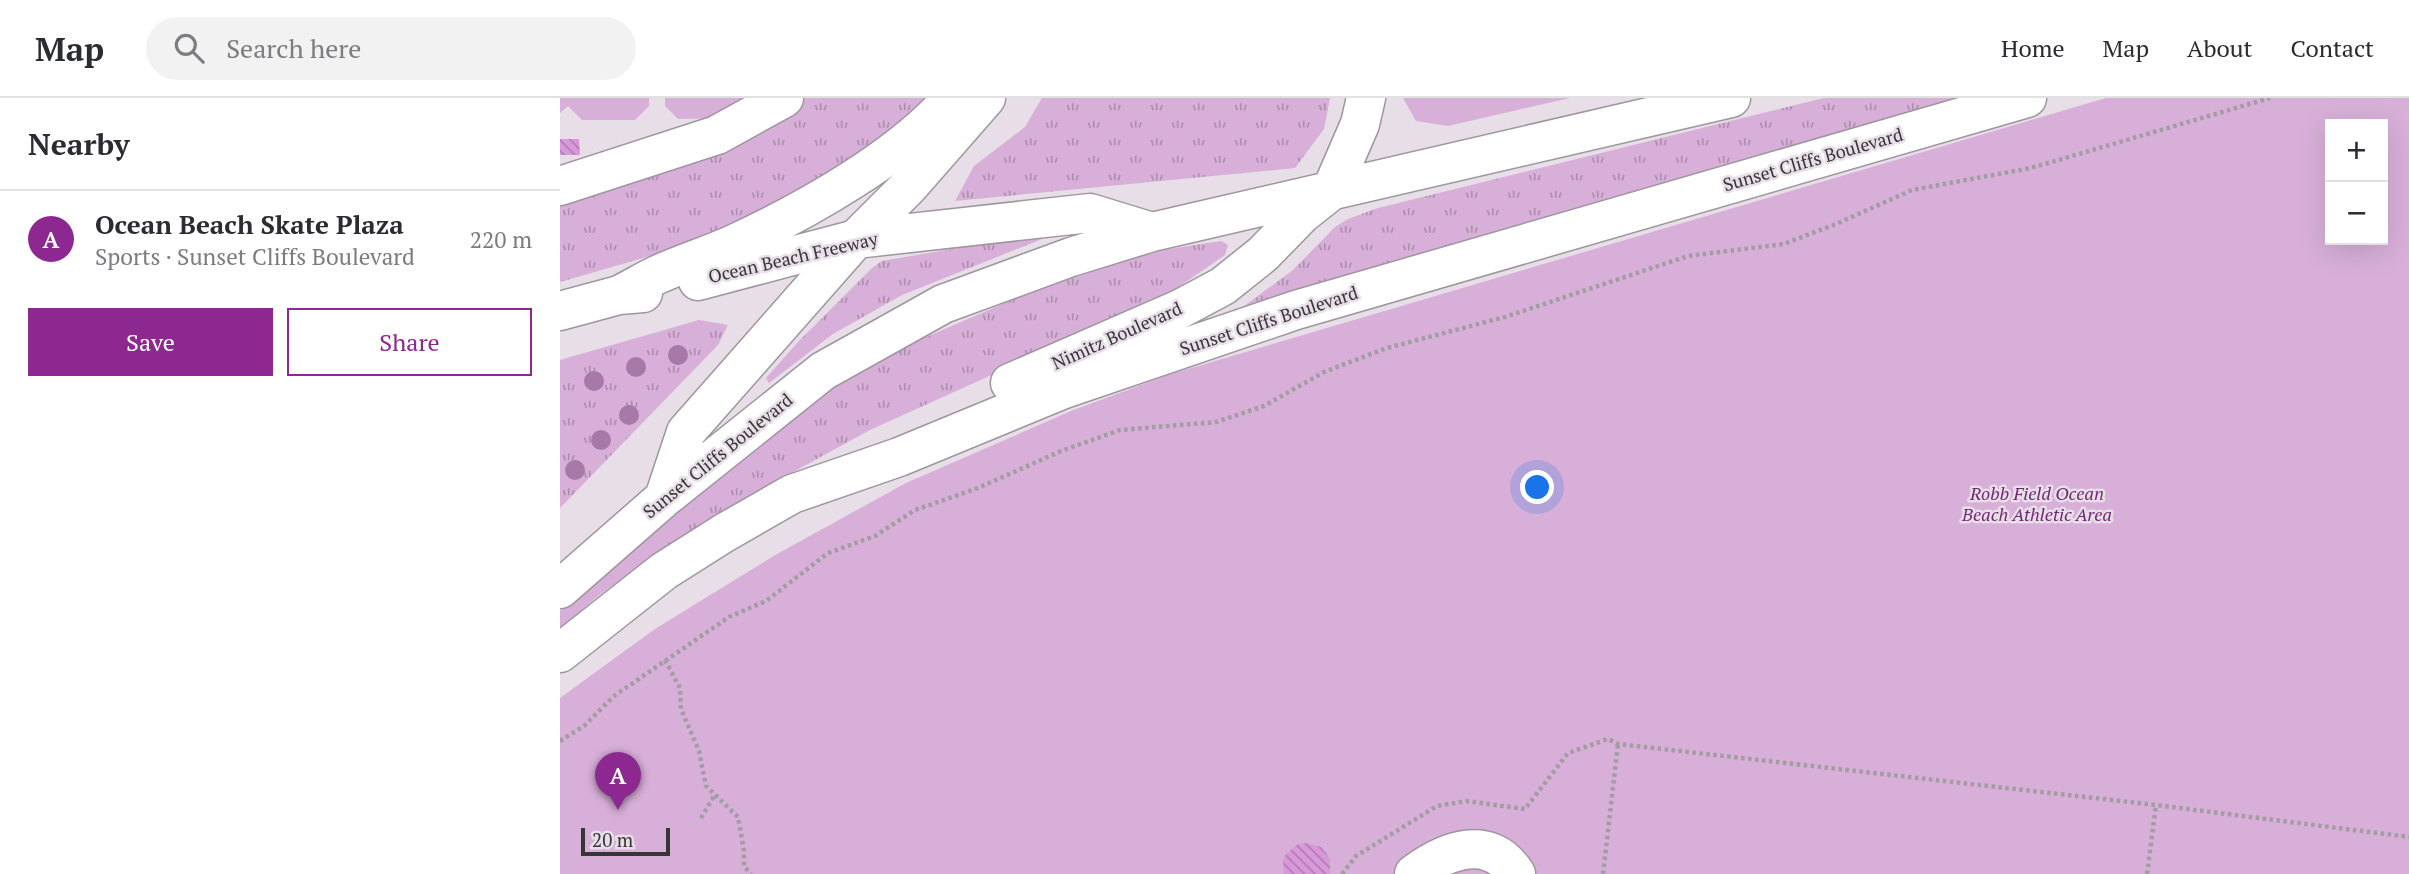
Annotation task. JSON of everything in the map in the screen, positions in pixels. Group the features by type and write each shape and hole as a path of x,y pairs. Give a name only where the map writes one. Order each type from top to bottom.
{"main road":[{"path":"560,186 717,135 784,98"},
{"path":"619,295 658,275 775,225 899,147 936,117 952,98"},
{"path":"664,498 686,432 856,239 909,186 986,98"},
{"name":"Nimitz Boulevard","path":"792,494 988,393 1180,309 1223,286 1263,254 1302,214 1331,191 1360,124 1366,98"},
{"name":"Sunset Cliffs Boulevard","path":"560,589 664,498 823,371 943,304 1071,257 1152,232 1731,98"},
{"name":"Sunset Cliffs Boulevard","path":"560,653 664,571 792,494 899,457 1064,389 1296,310 2027,98"},
{"name":"Ocean Beach Freeway","path":"560,311 619,295 663,291 856,239 1090,213 1152,232"},
{"path":"1414,874 1445,855 1478,847 1498,855 1516,874"}],"path":[{"path":"560,741 584,726 614,696 665,660 729,617 766,601 828,553 875,536 915,510 978,488 1061,451 1120,430 1216,422 1264,406 1324,372 1387,348 1505,317 1688,256 1784,244 1912,190 2031,168 2270,98"},
{"path":"665,660 680,688 681,709 699,751 706,786 738,817 744,866 751,874"},
{"path":"1342,874 1356,856 1437,806 1466,801 1525,809 1568,753 1608,739 1618,744 2156,805 2409,837"},
{"path":"1603,874 1618,744"},
{"path":"701,818 714,796"},
{"path":"2147,874 2156,805"}],"green space":[{"path":"560,98 649,98 649,106 635,120 582,120 568,106 560,113"},
{"path":"665,98 746,98 732,118 678,119 665,106"},
{"path":"796,98 925,98 866,151 781,203 688,245 560,282 560,202"},
{"path":"1042,98 1330,98 1324,129 1295,168 955,201 974,166 1025,127"},
{"path":"1403,98 1570,98 1448,126 1416,121"},
{"path":"1824,98 1970,98 1236,312 1293,270 1335,227 1378,208"},
{"name":"Robb Field Ocean Beach Athletic Area","path":"2106,98 2409,98 2409,874 560,874 560,698 655,629 777,554 906,483 1071,411 1171,374"},
{"path":"1040,234 1042,239 902,295 833,334 769,383 766,378 799,341 882,261"},
{"path":"1221,241 1228,245 1225,255 1164,297 870,430 762,489 666,547 598,596 560,629 560,611 614,562 825,393 917,341 1021,296 1163,250"},
{"path":"699,320 728,325 718,345 560,508 560,360"}],"building":[{"path":"560,139 579,139 580,155 560,155"},
{"path":"1298,844 1321,847 1326,853 1330,860 1330,874 1284,874 1283,861 1286,854"}],"place":[{"name":"Ocean Beach Skate Plaza","path":"618,810"}]}
